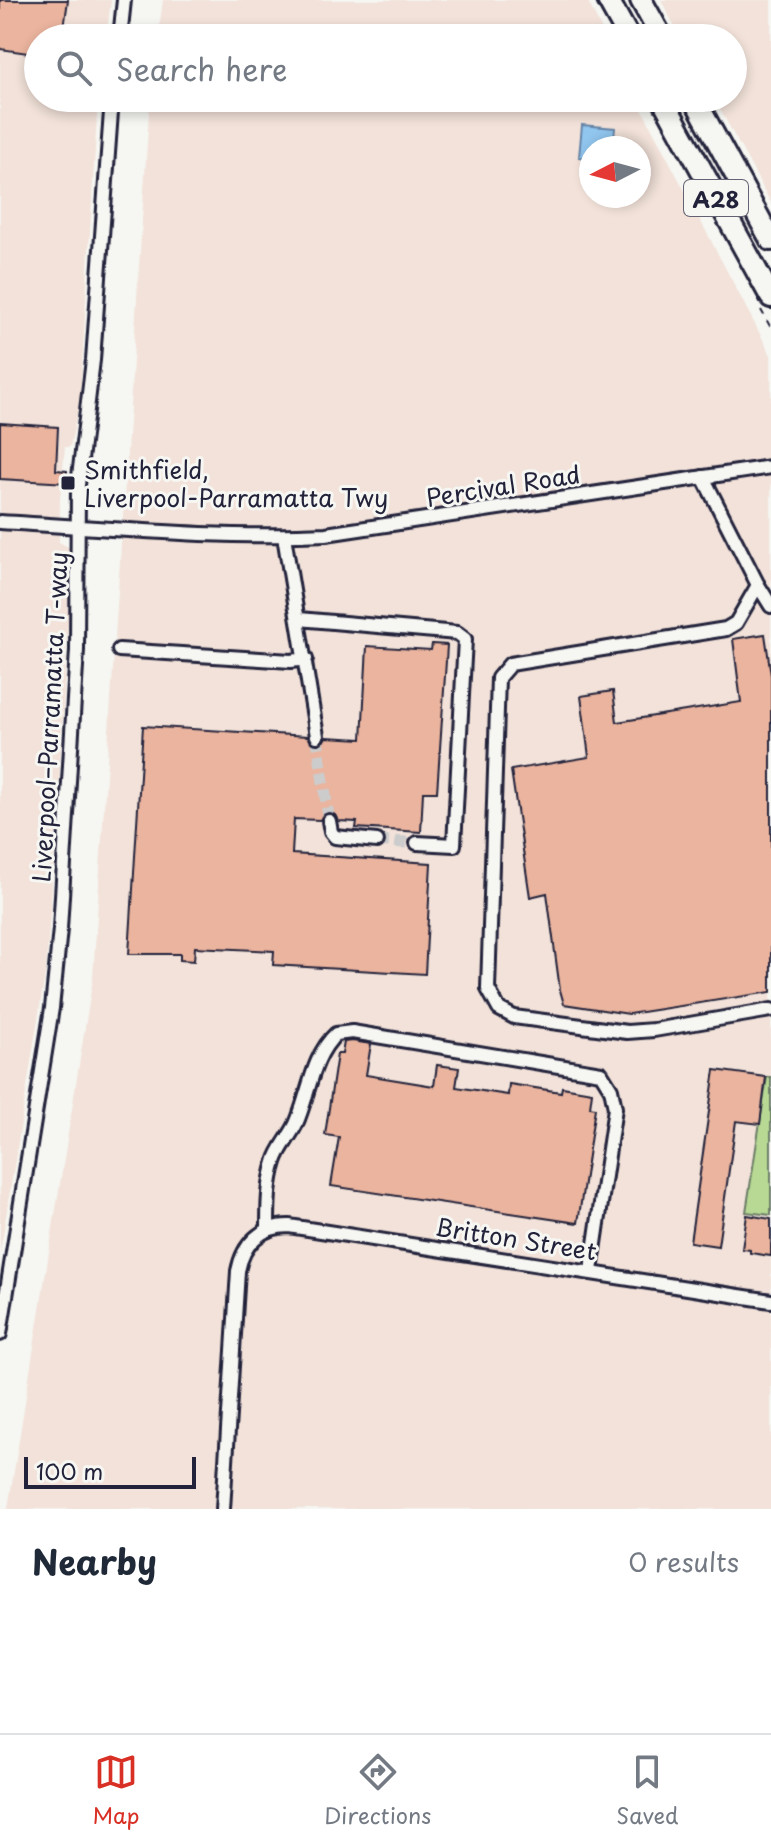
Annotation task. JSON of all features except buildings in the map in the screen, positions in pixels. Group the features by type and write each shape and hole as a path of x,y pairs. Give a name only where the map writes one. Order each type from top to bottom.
{"highway":[{"path":"608,0 621,24"},
{"path":"641,0 654,24"},
{"name":"A28","path":"670,112 771,297"},
{"name":"A28","path":"702,112 771,240"}],"street":[{"path":"121,24 124,0"},
{"name":"Liverpool–Parramatta T-way","path":"0,1334 52,1008 60,929 77,650 78,485 93,352 111,112"},
{"name":"Percival Road","path":"0,522 284,536 364,529 771,467"},
{"path":"703,477 771,606"},
{"path":"284,536 317,736"},
{"path":"758,585 736,623 726,629 510,664 498,678 488,989 499,1009 514,1017 627,1032 771,1010"},
{"path":"299,619 457,633 465,639 454,845 417,843"},
{"path":"119,650 291,661 306,659"},
{"path":"329,821 335,837 377,841"},
{"path":"268,1230 268,1197 277,1155 295,1126 327,1044 336,1034 352,1032 601,1073 611,1089 615,1108 591,1271"},
{"name":"Britton Street","path":"223,1509 238,1271 245,1249 254,1235 289,1226 771,1301"}],"shaded area":[{"path":"0,0 111,0 108,24 24,24 24,112 97,112 80,399 70,447 65,447 60,499 59,542 70,548 71,564 46,969 0,1253"},
{"path":"163,0 587,0 599,24 160,24"},
{"path":"661,0 771,0 771,203 722,112 747,112 747,24 674,24"},
{"path":"149,112 643,112 771,355 771,1078 766,1078 746,1211 771,1215 771,1509 8,1509 93,978"}],"green space":[{"path":"767,1077 771,1077 771,1215 746,1212"}],"water":[{"path":"582,125 615,128 614,136 581,136"}],"tunnel":[{"path":"317,736 329,821"},
{"path":"377,841 417,843"}],"place":[{"name":"Smithfield, Liverpool-Parramatta Twy","path":"68,483"}]}
